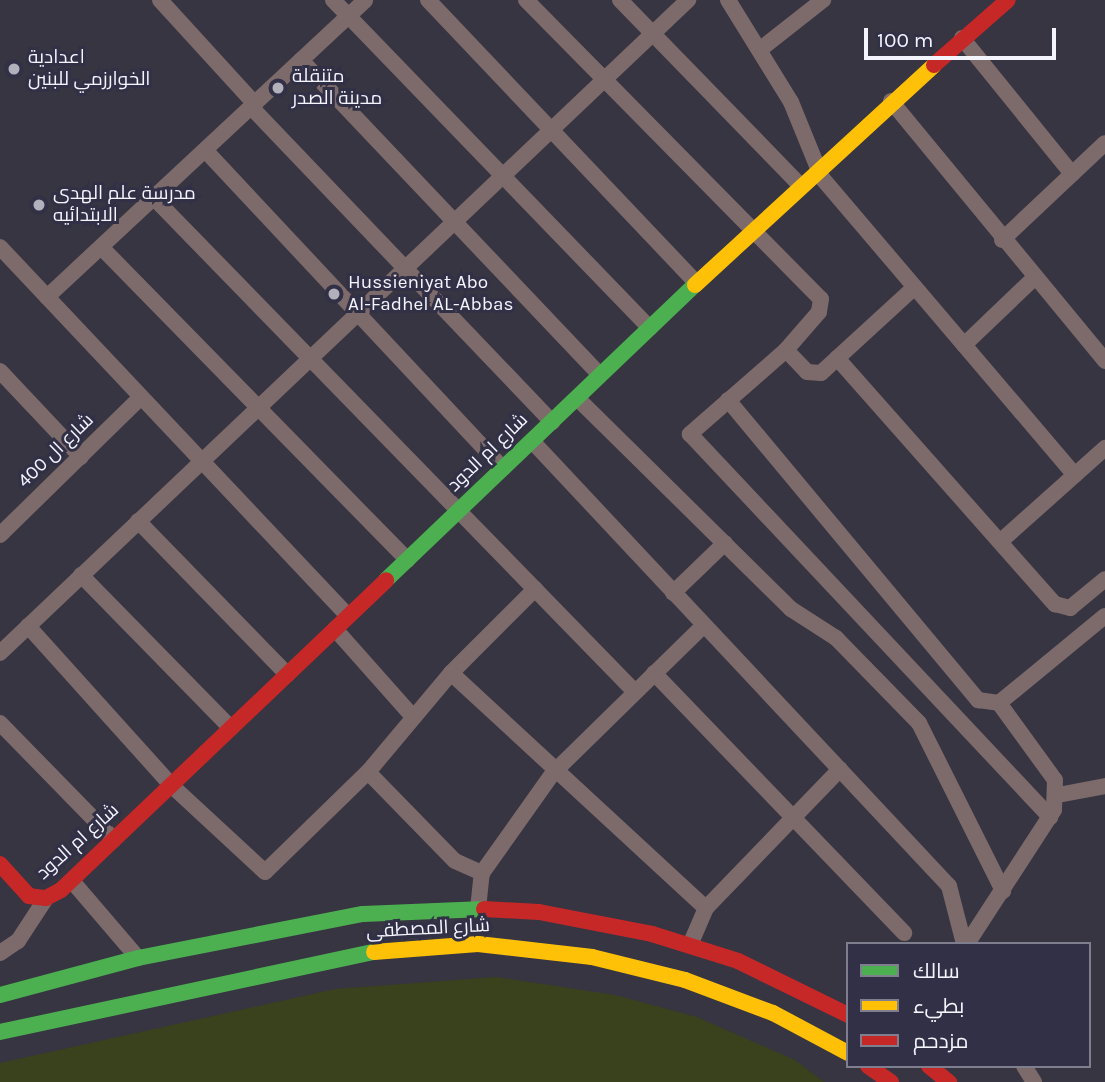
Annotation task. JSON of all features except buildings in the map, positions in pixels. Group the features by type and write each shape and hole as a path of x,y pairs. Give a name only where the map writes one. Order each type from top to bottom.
{"main road":[{"name":"شارع ام الدود","path":"0,864 25,893 46,898 72,881 754,228 998,3"},
{"name":"شارع المصطفى","path":"0,995 138,958 363,914 478,909 595,921 690,945 788,983 846,1014"},
{"name":"شارع المصطفى","path":"0,1032 288,966 369,952 478,944 592,957 685,980 773,1013 846,1052"},
{"path":"871,1068 891,1082"},
{"path":"932,1068 949,1082"}],"street":[{"path":"160,0 253,105 552,422"},
{"path":"333,0 650,328"},
{"path":"47,297 365,0"},
{"path":"428,0 697,283"},
{"path":"526,0 754,228 821,299 819,312 786,350 690,434 1050,817"},
{"path":"620,0 800,185"},
{"path":"0,653 688,0"},
{"path":"729,0 762,48 806,133 817,169 1075,475"},
{"path":"762,48 823,0"},
{"path":"962,38 1072,174"},
{"path":"301,60 600,375"},
{"path":"891,101 1002,240 1105,361"},
{"path":"1002,240 1105,143"},
{"path":"205,150 503,468"},
{"path":"154,198 635,692"},
{"path":"0,247 348,616"},
{"path":"101,247 407,560"},
{"path":"964,345 1034,278"},
{"path":"786,350 810,374 821,373 915,287"},
{"path":"837,358 1059,607 1070,608 1105,579"},
{"path":"3,381 82,457"},
{"name":"شارع ال 400","path":"0,535 141,397"},
{"path":"577,398 790,609 836,638 919,723 1003,891"},
{"path":"728,400 978,700 999,704 1052,773 1058,795 1050,817 967,942"},
{"path":"532,441 949,886 965,942"},
{"path":"1001,541 1105,448"},
{"path":"138,521 287,674"},
{"path":"673,593 725,543"},
{"path":"81,575 232,728"},
{"path":"28,626 171,785 268,871 368,772 452,673 535,590"},
{"path":"999,704 1105,616"},
{"path":"478,909 482,873 554,773 703,626"},
{"path":"335,629 413,717"},
{"path":"452,673 554,773 585,793 706,908"},
{"path":"654,673 904,933"},
{"path":"0,723 114,841"},
{"path":"690,945 706,908 840,769"},
{"path":"368,772 455,861 482,873"},
{"path":"1058,795 1105,786"},
{"path":"72,881 138,958"},
{"path":"0,953 18,941 46,898"}],"green space":[{"path":"496,977 615,995 697,1017 795,1060 824,1082 0,1082 0,1063 335,989"}],"traffic: fast":[{"path":"386,580 695,285"},
{"path":"0,995 138,958 363,914 484,909"},
{"path":"0,1032 374,952"}],"traffic: slow":[{"path":"695,285 934,65"},
{"path":"374,952 478,944 592,957 685,980 773,1013 846,1052"}],"traffic: jam":[{"path":"934,65 1008,0"},
{"path":"0,864 29,896 46,898 61,890 386,580"},
{"path":"484,909 539,912 652,934 738,961 846,1014"},
{"path":"871,1068 891,1082"},
{"path":"932,1068 949,1082"}],"place":[{"name":"اعدادية الخوارزمي للبنين","path":"14,69"},
{"name":"متنقلة مدينة الصدر","path":"278,88"},
{"name":"مدرسة علم الهدى الابتدائيه","path":"39,205"},
{"name":"Hussieniyat Abo Al-Fadhel AL-Abbas","path":"334,294"}]}
